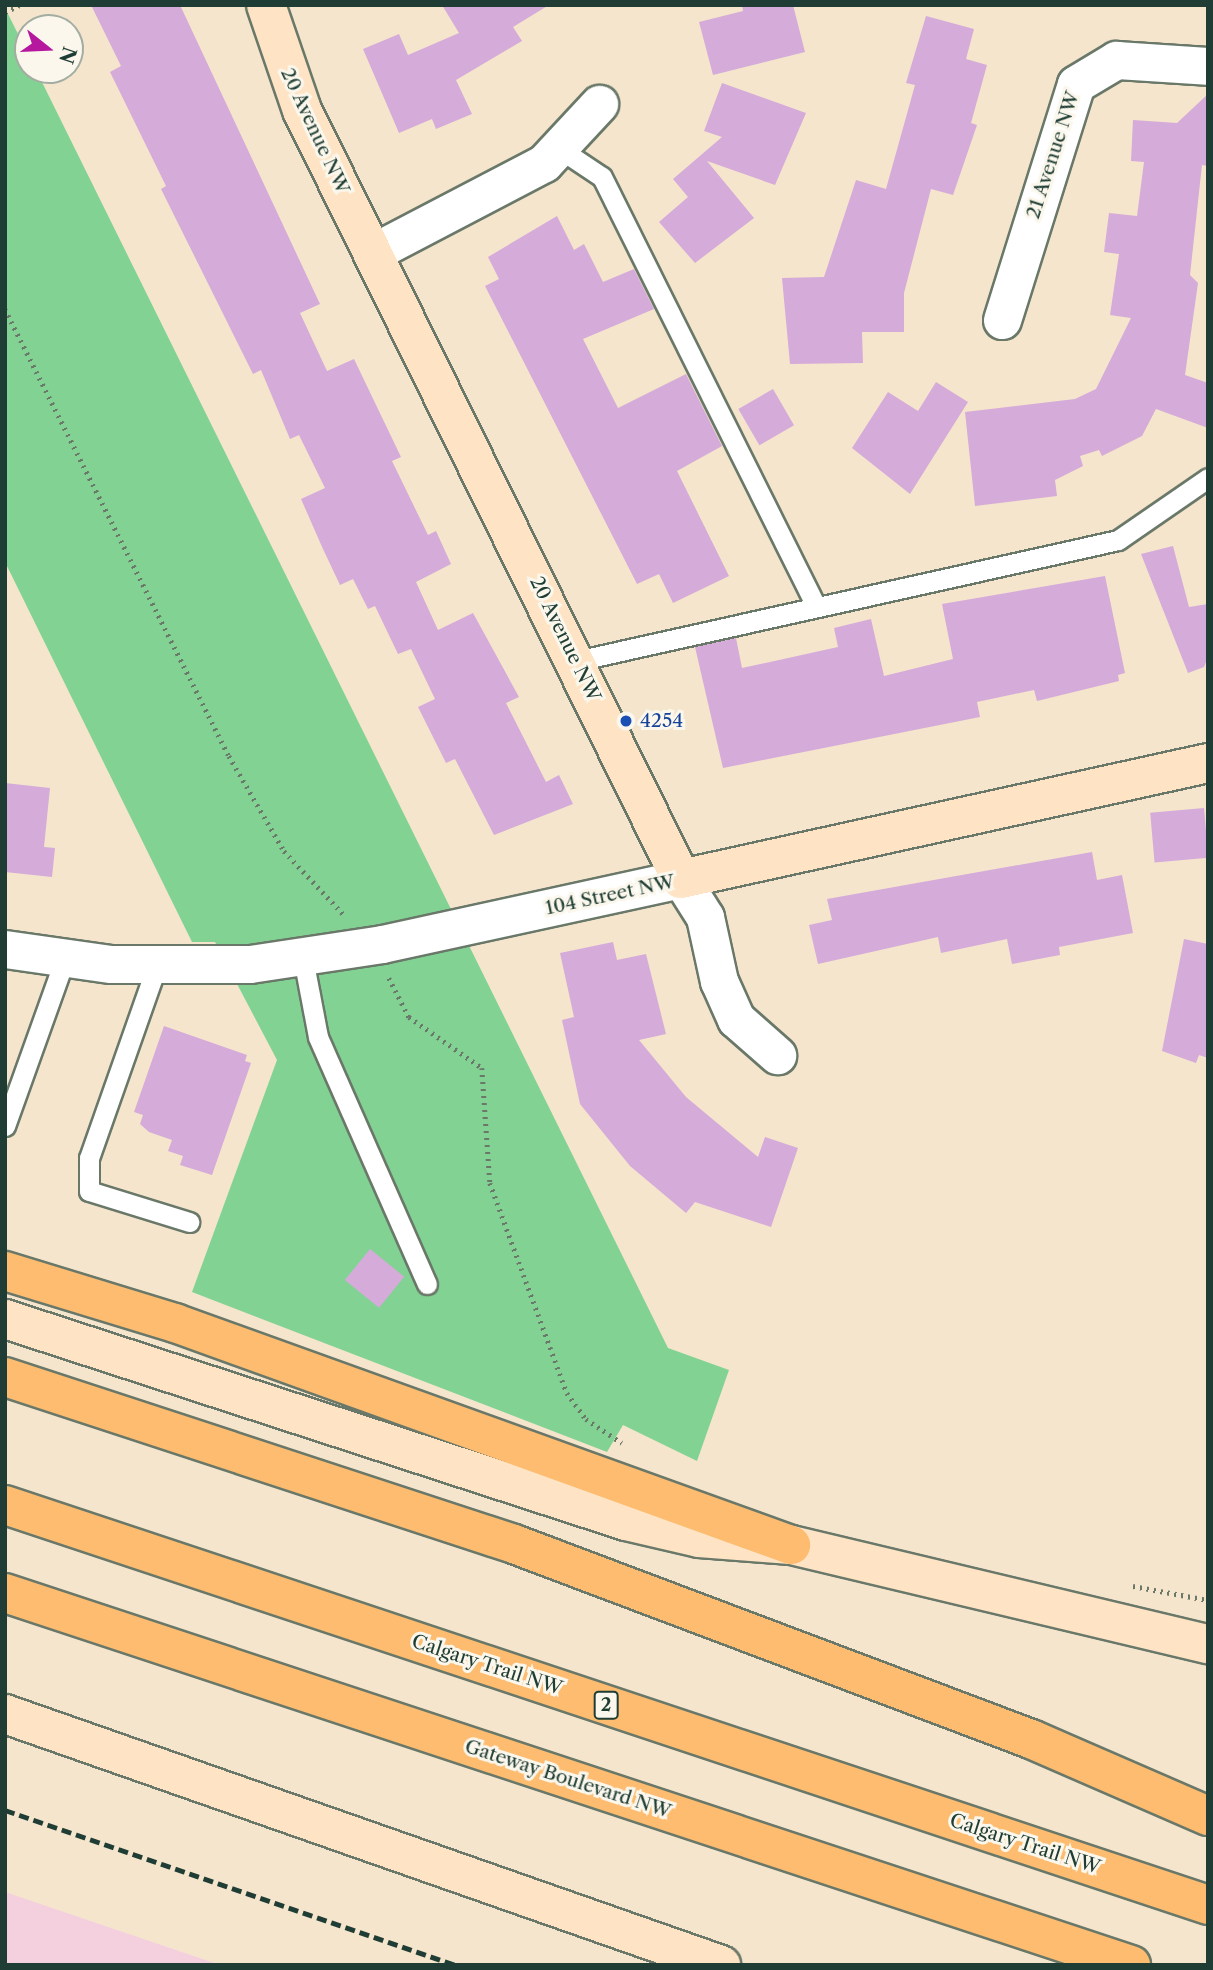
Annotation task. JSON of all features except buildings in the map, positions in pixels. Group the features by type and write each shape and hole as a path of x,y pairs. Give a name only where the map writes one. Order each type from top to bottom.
{"highway":[{"path":"5,1271 175,1323 791,1545"},
{"path":"5,1377 514,1544 1031,1740 1208,1816"},
{"name":"Calgary Trail NW","path":"5,1505 1208,1905"},
{"name":"Gateway Boulevard NW","path":"5,1593 1131,1965"}],"street":[{"name":"20 Avenue NW","path":"266,5 302,110 576,661 681,879 705,917 719,981 736,1018 777,1055"},
{"name":"21 Avenue NW","path":"1002,320 1076,84 1116,60 1208,66"},
{"path":"372,253 544,163 560,149 599,104"},
{"name":"104 Street NW","path":"5,949 64,961 157,965 303,958 382,944 1208,763"},
{"path":"5,1319 626,1521 699,1538 791,1545 1208,1644"},
{"path":"5,1714 721,1965"}],"lane":[{"path":"560,149 602,177 815,604"},
{"path":"576,661 815,604 1118,540 1208,478"},
{"path":"303,958 318,1037 427,1284"},
{"path":"5,1126 64,961"},
{"path":"157,965 89,1158 89,1191 189,1222"}],"path":[{"path":"5,12 20,5"},
{"path":"5,309 183,667 284,851 312,888 382,944 397,1004 482,1068 490,1183 572,1407 628,1447"},
{"path":"1125,1584 1208,1600"}],"shaded area":[{"path":"5,1892 220,1965 5,1965"}],"green space":[{"path":"5,8 14,26 14,84 43,84 668,1348 729,1370 697,1461 623,1425 607,1452 192,1292 277,1060 215,942 192,942 5,562"}],"railway":[{"path":"5,1810 455,1965"}],"place":[{"name":"4254","path":"626,721"}]}
